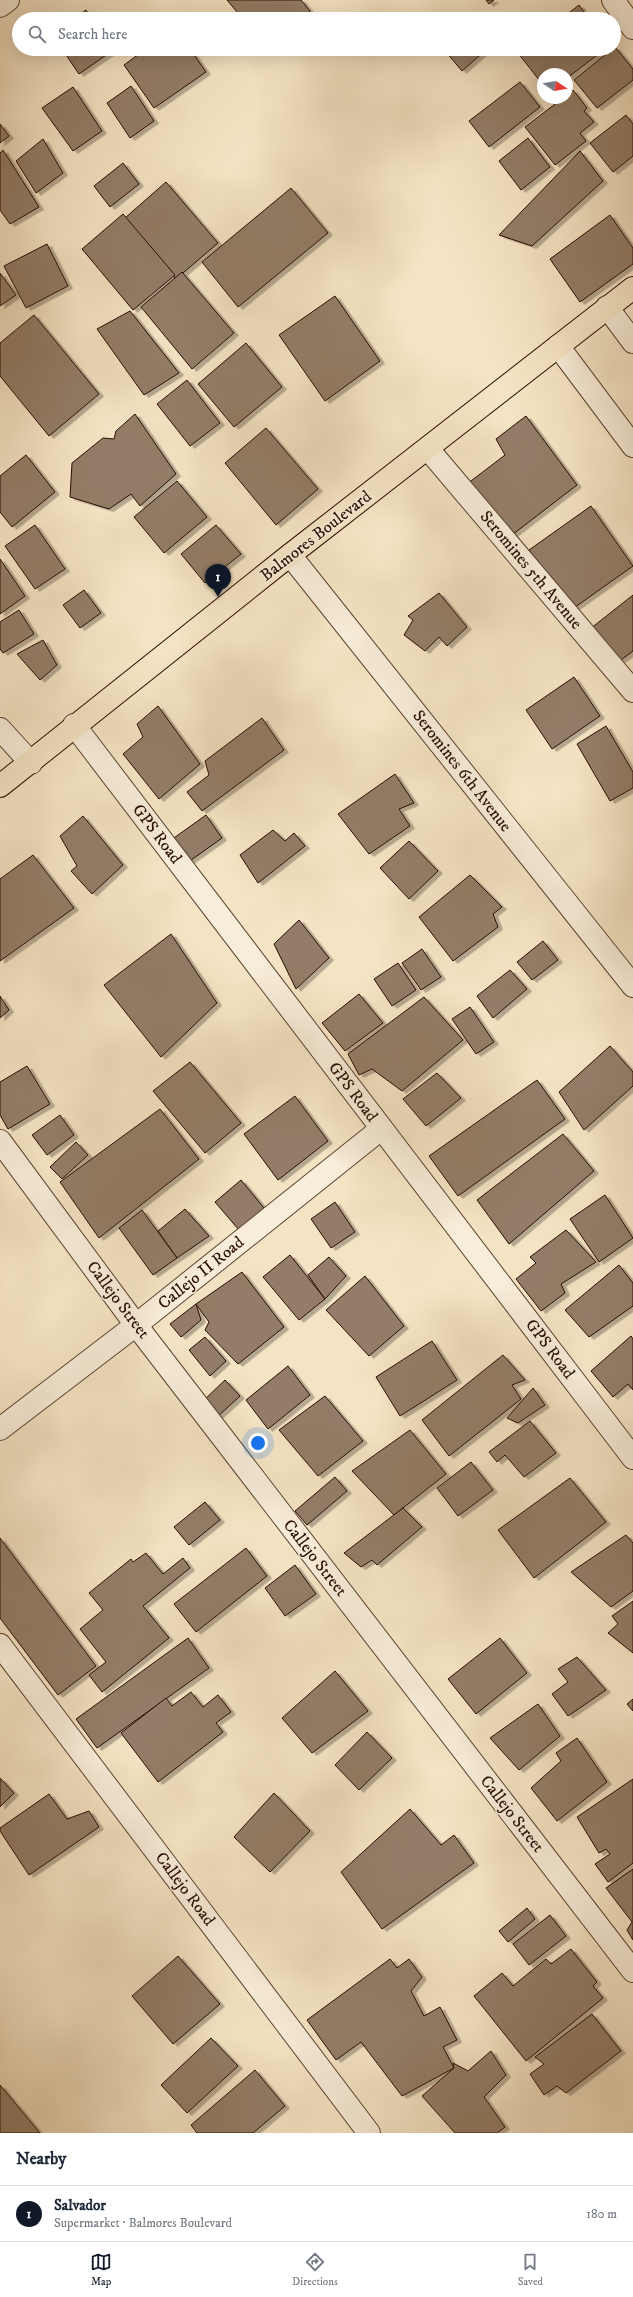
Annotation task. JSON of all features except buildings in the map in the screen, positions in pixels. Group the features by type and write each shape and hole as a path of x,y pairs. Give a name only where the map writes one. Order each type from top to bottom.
{"main road":[{"name":"Balmores Boulevard","path":"0,786 31,763 74,725 290,555 633,288"}],"street":[{"path":"0,6 8,0"},
{"path":"613,0 633,28"},
{"path":"607,307 633,342"},
{"path":"558,346 633,446"},
{"name":"Seromines 5th Avenue","path":"428,449 633,691"},
{"name":"Seromines 6th Avenue","path":"290,555 633,986"},
{"name":"GPS Road","path":"74,725 633,1458"},
{"path":"0,729 31,763"},
{"name":"Callejo II Road","path":"0,1429 136,1325 381,1129"},
{"name":"Callejo Street","path":"0,1141 136,1325 633,1971"},
{"name":"Callejo Road","path":"0,1645 369,2133"}],"place":[{"name":"Salvador","path":"218,597"}]}
